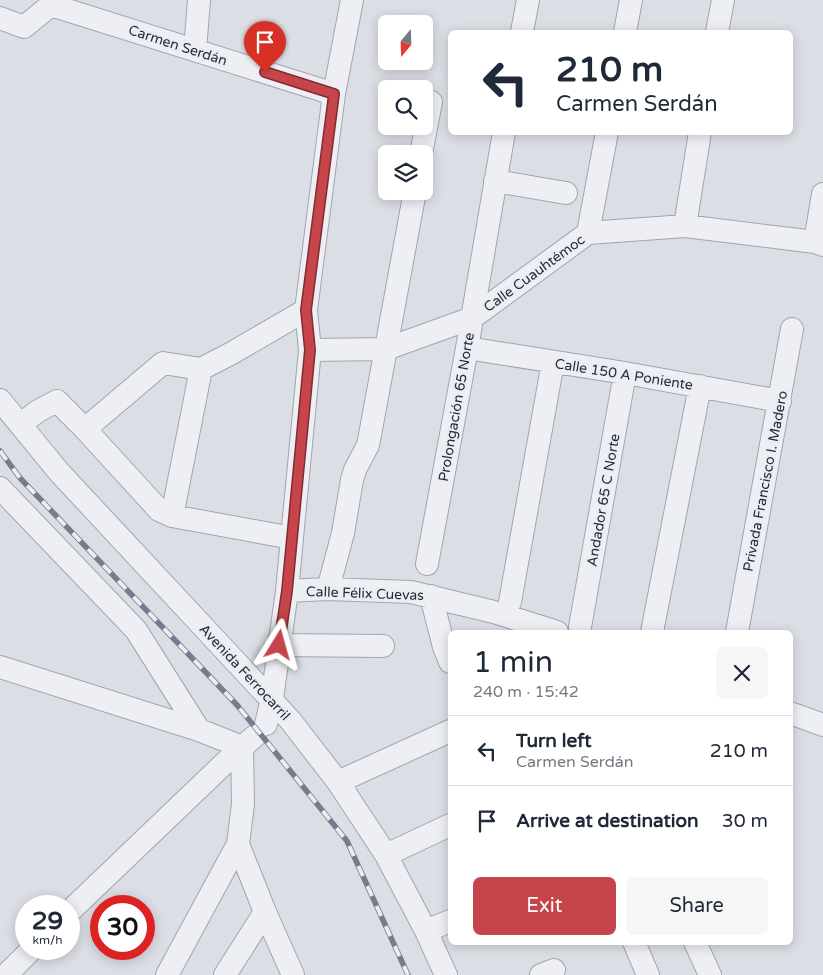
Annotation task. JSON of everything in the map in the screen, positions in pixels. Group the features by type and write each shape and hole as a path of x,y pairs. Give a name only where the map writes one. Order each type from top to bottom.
{"street":[{"path":"195,50 199,0"},
{"path":"168,975 238,844 254,736 272,699 287,591 310,350 306,310 334,94 352,0"},
{"path":"522,30 528,0"},
{"path":"625,30 631,0"},
{"path":"717,30 722,0"},
{"path":"0,18 24,28 52,2"},
{"name":"Carmen Serdán","path":"52,2 334,94"},
{"name":"Prolongación 65 Norte","path":"427,564 503,135"},
{"path":"588,233 606,135"},
{"path":"685,226 700,135"},
{"path":"495,181 566,193"},
{"path":"819,243 823,194"},
{"path":"328,589 343,533 352,480 368,445 413,200"},
{"name":"Calle Cuauhtémoc","path":"310,350 386,349 472,318 588,233 685,226 819,243"},
{"path":"85,429 163,363 201,369 306,310"},
{"name":"Privada Francisco I. Madero","path":"737,630 792,329"},
{"name":"Calle 150 A Poniente","path":"467,348 625,373 780,401"},
{"path":"503,630 502,607 553,362"},
{"path":"172,516 201,369"},
{"name":"Andador 65 C Norte","path":"580,627 625,373"},
{"path":"652,630 700,386"},
{"name":"Avenida Ferrocarril","path":"0,400 59,472 290,720 338,782 386,855 426,931 446,975"},
{"path":"21,424 38,411 58,401 159,510 172,516 292,538"},
{"path":"0,488 136,630 199,730"},
{"name":"Calle Félix Cuevas","path":"287,591 328,589 411,592 502,607 553,630"},
{"path":"431,596 448,657"},
{"path":"279,645 383,646"},
{"path":"0,667 199,730 254,736"},
{"path":"793,714 823,724"},
{"path":"338,782 448,732"},
{"path":"80,902 254,736"},
{"path":"386,855 448,825"},
{"path":"238,844 293,975"},
{"path":"225,975 265,912"},
{"path":"426,931 448,922"},
{"path":"635,945 648,975"},
{"path":"696,945 710,975"},
{"path":"6,975 21,960"}],"railway":[{"path":"0,451 20,478 237,705 347,841 408,975"}],"route":[{"path":"265,72 334,94 306,310 310,350 287,591 279,645"}]}
